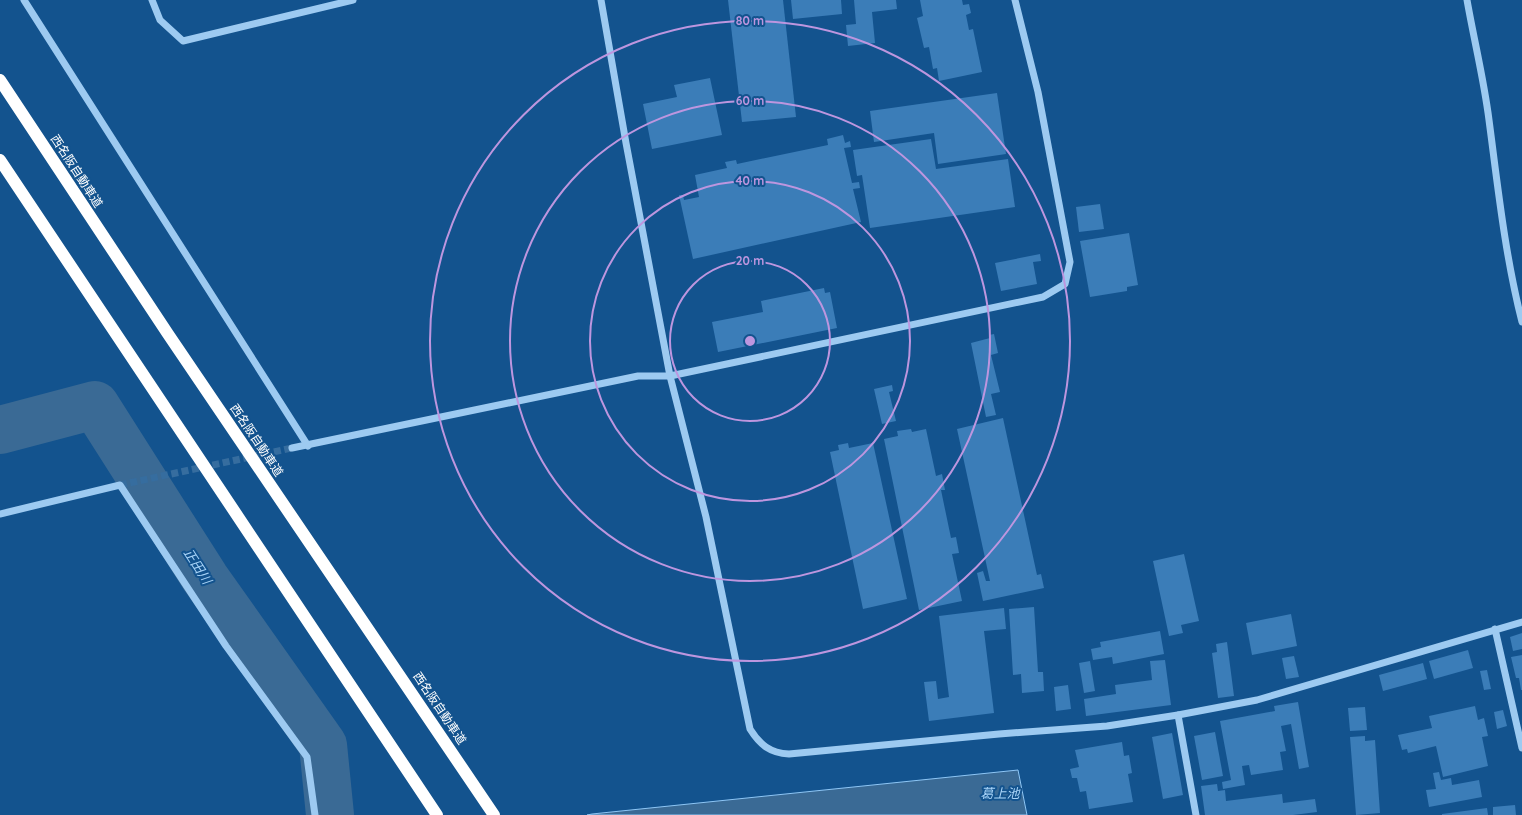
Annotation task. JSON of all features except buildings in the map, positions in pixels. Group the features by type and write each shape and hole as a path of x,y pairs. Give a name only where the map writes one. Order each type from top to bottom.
{"highway":[{"name":"西名阪自動車道","path":"0,80 168,334 445,740 494,815"},
{"path":"0,160 437,815"},
{"path":"0,171 62,251"}],"street":[{"path":"24,0 308,446"},
{"path":"152,0 160,20 182,41 353,0"},
{"path":"601,0 626,143 670,376 706,517 749,725 755,738 769,750 779,753 804,753 998,734 1107,726 1178,715 1257,700 1522,622"},
{"path":"292,448 308,446 638,376 670,376 1043,297 1065,284 1070,262 1038,92 1015,0"},
{"path":"1467,0 1489,119 1497,194 1511,279 1522,322"},
{"path":"0,514 120,485 226,646 307,756 315,815"},
{"path":"1495,629 1522,748"},
{"path":"1178,715 1196,815"}],"water":[{"name":"葛上池","path":"1018,770 1027,815 587,815 592,814"}],"waterway":[{"name":"正田川","path":"0,430 95,405 205,578 323,745 330,815"}],"tunnel":[{"path":"120,485 292,448"}]}
